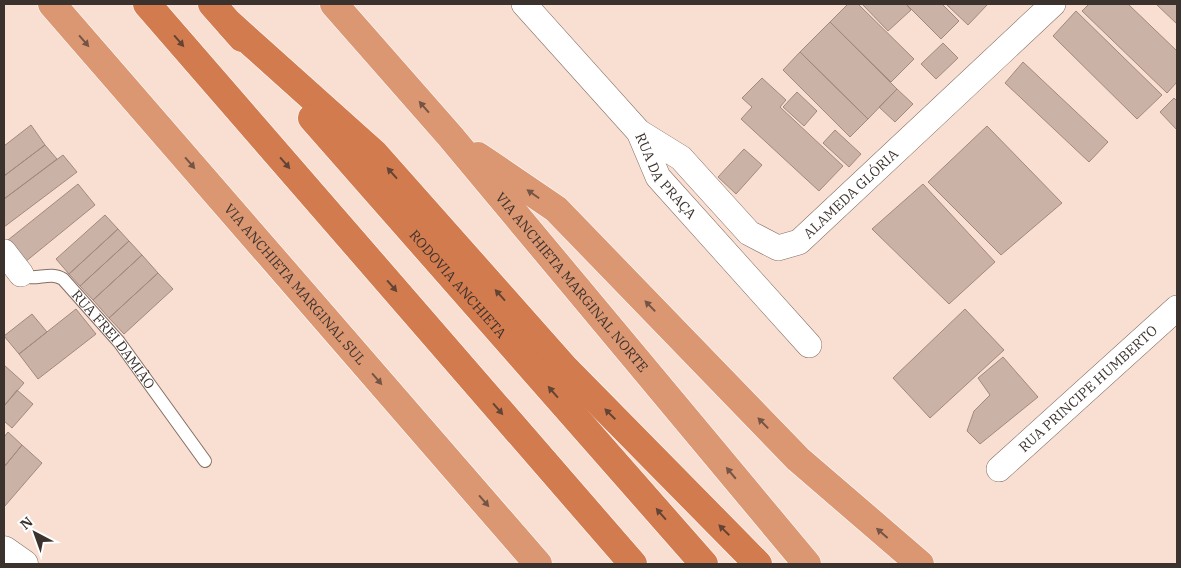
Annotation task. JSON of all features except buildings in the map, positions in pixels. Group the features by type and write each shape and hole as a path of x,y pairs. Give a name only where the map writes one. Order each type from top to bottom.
{"highway":[{"name":"VIA ANCHIETA MARGINAL SUL","path":"52,4 538,564"},
{"path":"147,4 633,564"},
{"name":"RODOVIA ANCHIETA","path":"212,4 704,564"},
{"name":"VIA ANCHIETA MARGINAL NORTE","path":"334,4 450,136 807,564"},
{"path":"230,24 375,154 564,367 758,564"},
{"path":"450,136 556,209 798,459 920,564"}],"street":[{"name":"RUA DA PRAÇA","path":"524,4 638,132 658,177 809,345"},
{"name":"ALAMEDA GLÓRIA","path":"638,132 681,158 750,233 778,248 791,246 799,242 1053,4"},
{"name":"RUA FREI DAMIÃO","path":"4,252 21,274"},
{"name":"RUA PRINCIPE HUMBERTO","path":"999,469 1177,308"},
{"path":"4,550 24,564"}],"lane":[{"name":"RUA FREI DAMIÃO","path":"21,274 32,279 51,275 63,279 119,342 205,461"}]}
